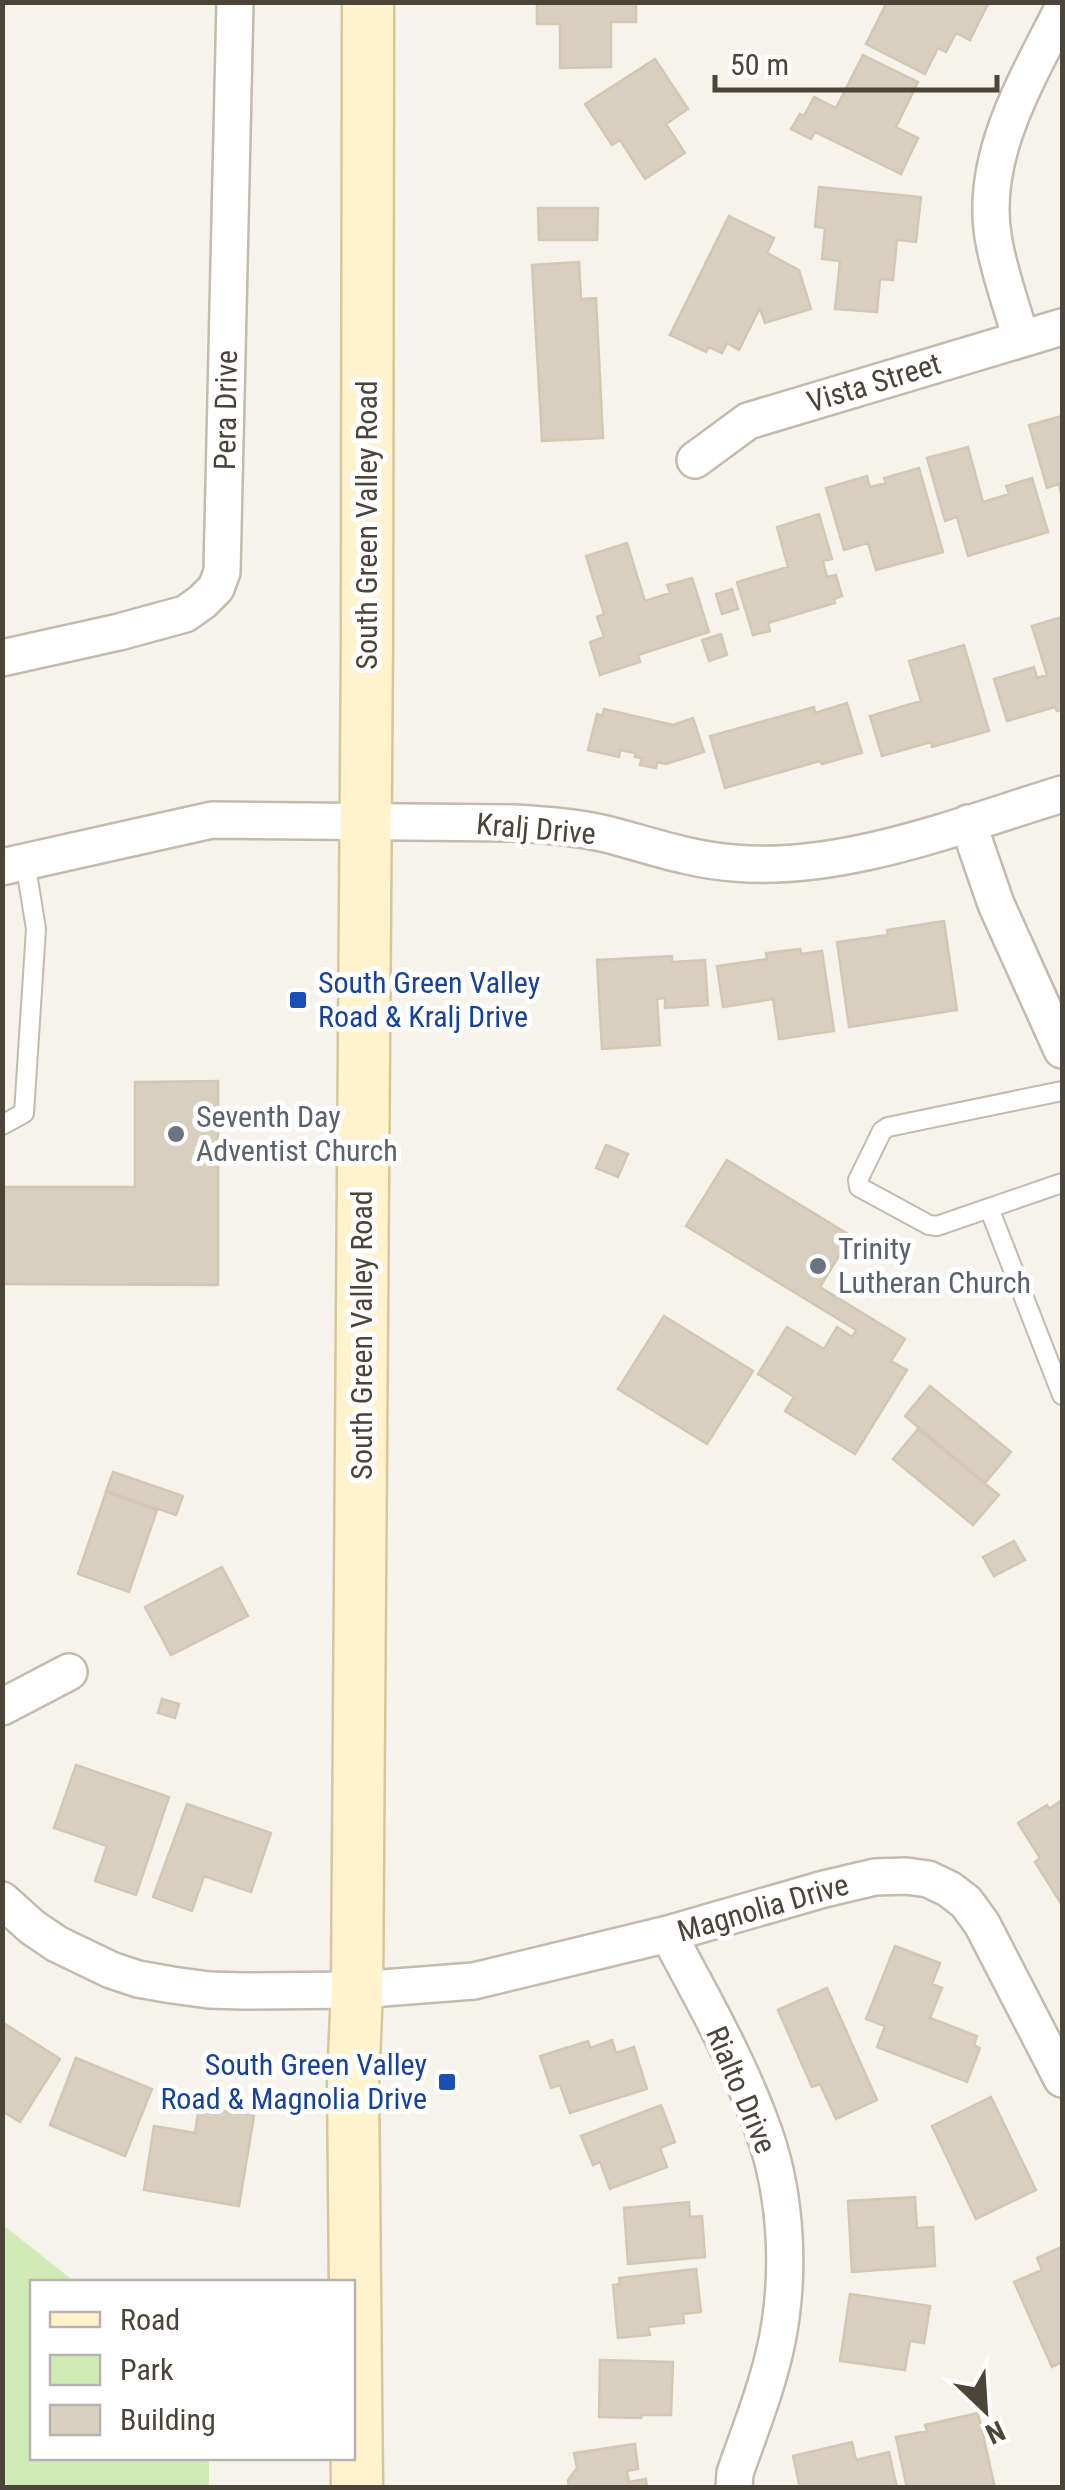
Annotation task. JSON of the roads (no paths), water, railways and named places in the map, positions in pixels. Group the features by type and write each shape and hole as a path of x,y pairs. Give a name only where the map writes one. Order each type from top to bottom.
{"main road":[{"name":"South Green Valley Road","path":"355,2280 353,2083 358,1990 368,2"},
{"name":"South Green Valley Road","path":"355,2286 357,2488"}],"street":[{"name":"Pera Drive","path":"2,658 185,614 216,588 222,572 235,2"},
{"path":"1021,339 994,239 994,186 998,157 1017,100 1062,10"},
{"name":"Vista Street","path":"695,460 748,421 1062,327"},
{"name":"Kralj Drive","path":"14,864 212,820 515,823 565,827 688,857 772,866 843,857 1062,794"},
{"path":"968,822 996,904 1062,1050"},
{"path":"2,1706 70,1672"},
{"name":"Magnolia Drive","path":"2,1900 57,1944 138,1979 209,1990 358,1990 474,1982 875,1877 928,1879 966,1902 982,1924 1062,2079"},
{"name":"Rialto Drive","path":"668,1934 740,2076 766,2138 783,2230 777,2338 735,2473 734,2488"}],"lane":[{"path":"2,1124 24,1113 36,929 14,864"},
{"path":"1062,1091 888,1128 882,1131 858,1180 859,1186 937,1226 1062,1183"},
{"path":"989,1208 1062,1395"}],"place":[{"name":"South Green Valley Road & Kralj Drive","path":"298,1000"},
{"name":"Seventh Day Adventist Church","path":"176,1134"},
{"name":"Trinity Lutheran Church","path":"818,1266"},
{"name":"South Green Valley Road & Magnolia Drive","path":"447,2082"}]}
